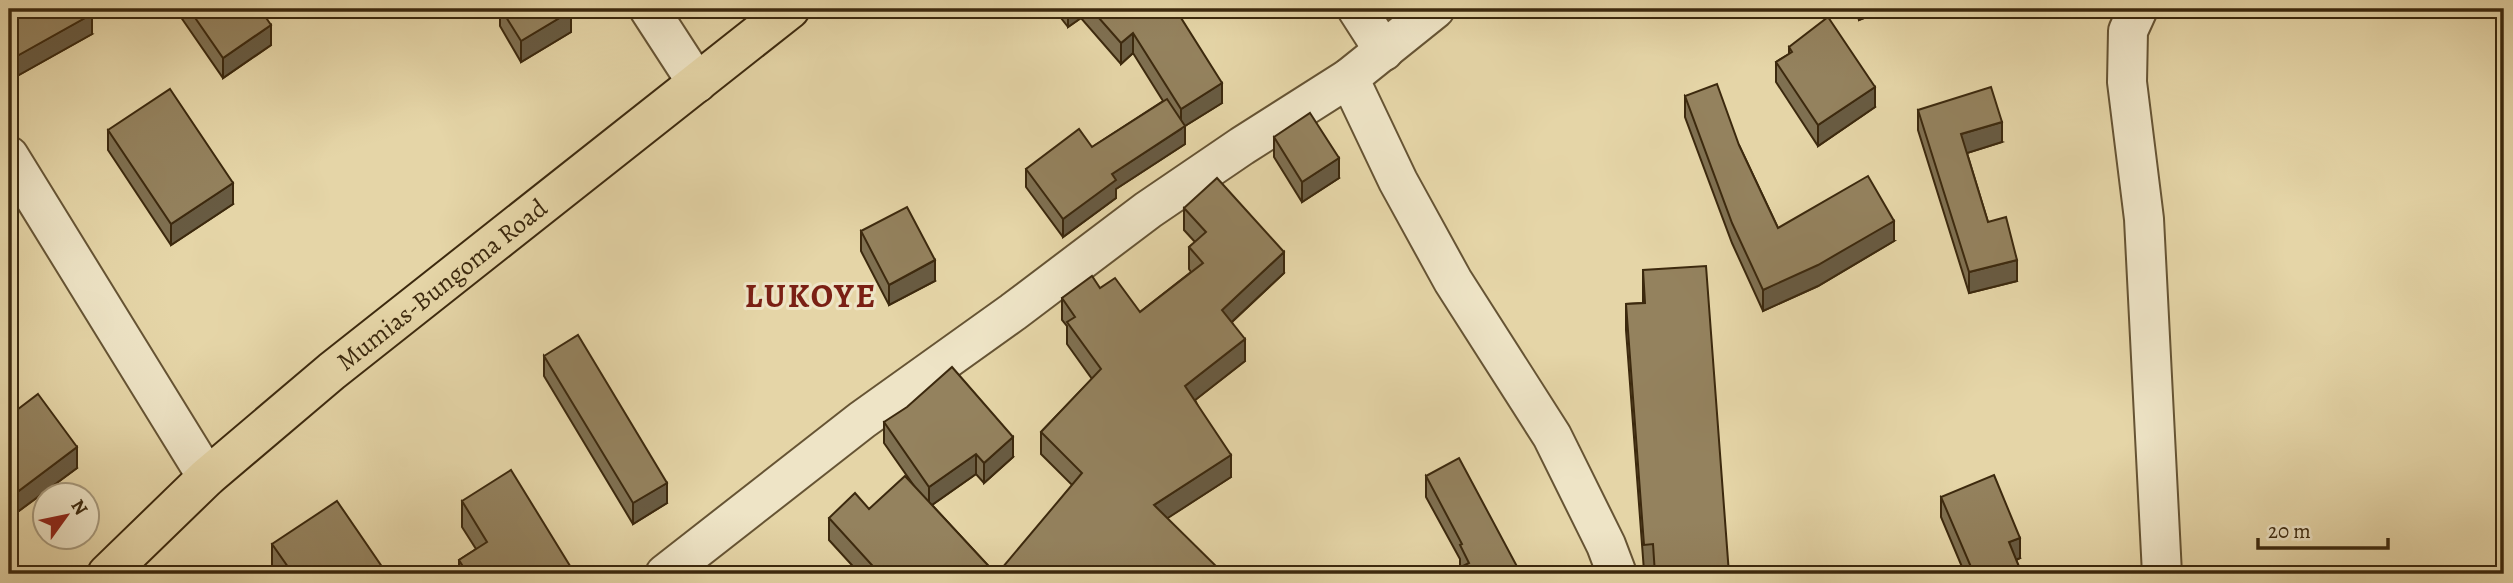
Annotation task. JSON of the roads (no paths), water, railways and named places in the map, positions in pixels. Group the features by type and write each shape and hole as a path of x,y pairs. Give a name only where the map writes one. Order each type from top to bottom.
{"highway":[{"name":"Mumias-Bungoma Road","path":"107,574 207,477 332,371 790,9"}],"street":[{"path":"649,9 697,83"},
{"path":"1357,9 1384,51"},
{"path":"665,574 862,420 1013,312 1148,210 1349,78 1435,9"},
{"path":"2138,9 2128,31 2127,82 2144,219 2162,574"},
{"path":"1349,78 1398,181 1447,270 1552,436 1606,545 1617,574"},
{"path":"9,156 207,477"}],"district":[{"name":"LUKOYE","path":"811,295"}]}
